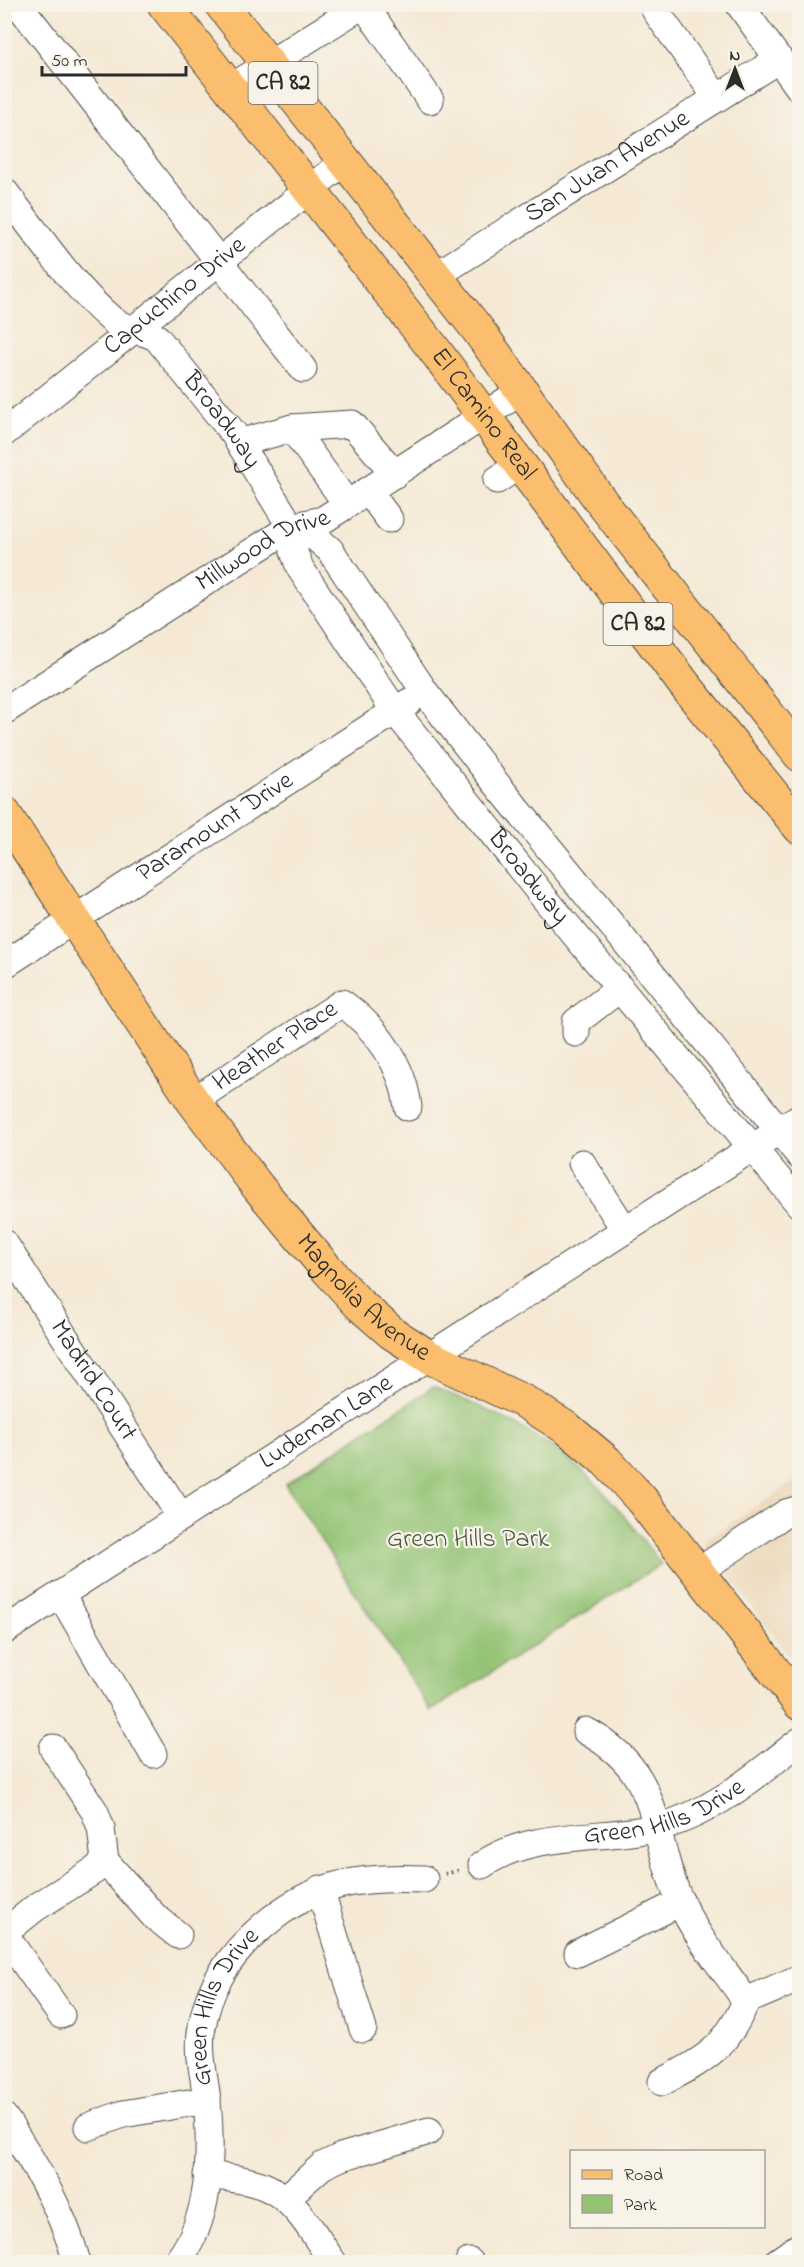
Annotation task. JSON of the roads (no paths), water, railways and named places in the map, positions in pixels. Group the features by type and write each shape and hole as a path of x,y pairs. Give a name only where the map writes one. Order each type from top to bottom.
{"main road":[{"name":"El Camino Real","path":"164,4 484,416 508,472 800,828"},
{"name":"El Camino Real","path":"220,4 435,276 523,390 603,504 800,755"},
{"name":"Magnolia Avenue","path":"4,813 193,1101 291,1227 359,1304 392,1333 429,1357 525,1402 568,1429 606,1461 642,1500 800,1704"}],"street":[{"path":"18,4 303,369"},
{"path":"739,4 800,89"},
{"path":"229,89 354,7 430,100"},
{"path":"655,10 717,98"},
{"name":"San Juan Avenue","path":"435,276 779,60"},
{"name":"Capuchino Drive","path":"4,433 345,162"},
{"name":"Broadway","path":"4,191 77,283 111,320 135,330 147,332 157,338 240,443 291,527 294,552 300,568 395,711 800,1205"},
{"name":"Millwood Drive","path":"4,711 291,527 323,519 523,390"},
{"path":"240,443 292,428 352,424 395,474"},
{"path":"292,428 358,498 389,519"},
{"name":"Broadway","path":"291,527 316,538 330,550 425,692 569,874 789,1124 800,1156"},
{"name":"Paramount Drive","path":"4,965 425,692"},
{"path":"576,1033 576,1022 620,988"},
{"name":"Heather Place","path":"193,1101 342,1004 372,1028 395,1064 405,1086 408,1107"},
{"name":"Ludeman Lane","path":"6,1628 181,1517 213,1510 429,1357 789,1124"},
{"path":"582,1163 625,1230"},
{"name":"Madrid Court","path":"4,1243 181,1517"},
{"path":"697,1572 786,1513 800,1509"},
{"path":"61,1595 153,1754"},
{"path":"586,1731 624,1756 634,1770 649,1800 681,1902 696,1930 746,2001"},
{"name":"Green Hills Drive","path":"482,1865 506,1852 536,1844 657,1827 714,1803 739,1788 800,1741"},
{"path":"53,1748 95,1812 101,1828 105,1861 153,1917 178,1935"},
{"path":"61,2015 4,1934 105,1861"},
{"name":"Green Hills Drive","path":"177,2262 194,2237 203,2209 207,2175 207,2100 201,2061 201,2035 206,2010 225,1965 247,1940 275,1916 295,1901 320,1889 347,1882 393,1878 424,1879"},
{"path":"320,1889 363,2029"},
{"path":"578,1953 681,1902"},
{"path":"662,2082 712,2053 728,2037 746,2001 800,1977"},
{"path":"88,2127 123,2114 207,2100"},
{"path":"4,2117 44,2181 63,2222 77,2262"},
{"path":"285,2199 322,2166 341,2157 429,2131"},
{"path":"207,2175 267,2187 285,2199 300,2215 333,2262"},
{"path":"777,2262 800,2246"}],"park label":[{"name":"Green Hills Park","path":"468,1540"}]}
